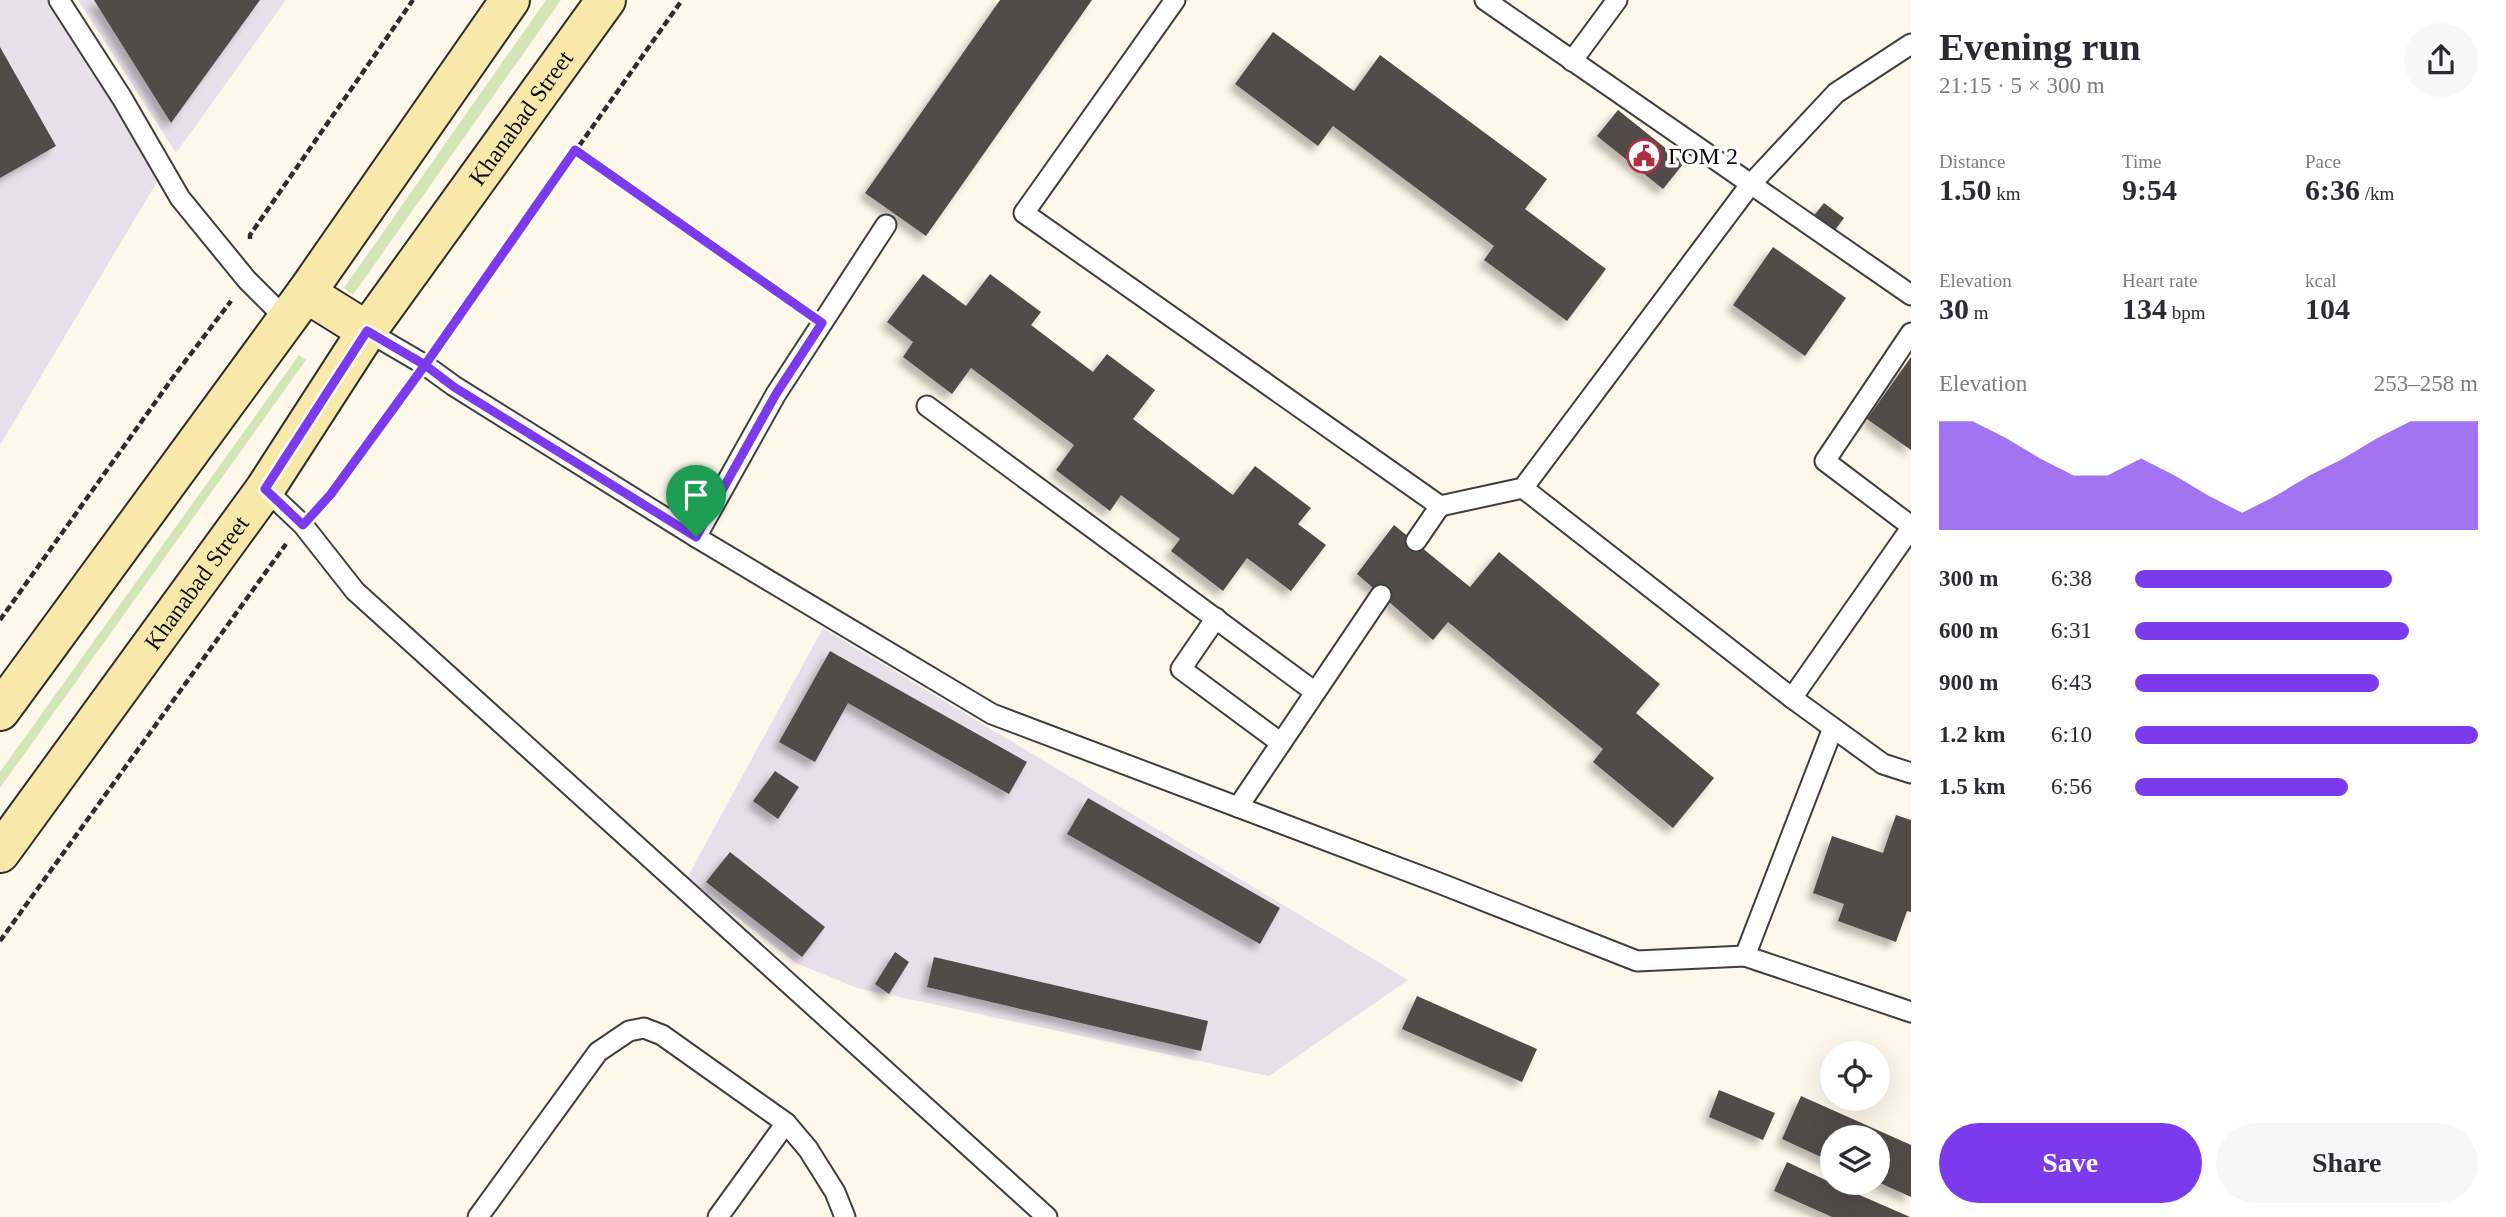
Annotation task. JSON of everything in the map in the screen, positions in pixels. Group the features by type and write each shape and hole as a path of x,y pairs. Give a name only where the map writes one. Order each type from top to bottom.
{"street":[{"name":"Khanabad Street","path":"0,853 265,489 367,331 606,0"},
{"path":"0,711 296,306 505,2"},
{"path":"296,306 367,331"}],"lane":[{"path":"59,0 122,98 180,198 247,279 296,306"},
{"path":"1175,0 1024,213 1440,506"},
{"path":"1485,0 1911,295"},
{"path":"1572,61 1617,0"},
{"path":"1416,541 1440,506 1523,488 1750,185 1836,93 1911,44"},
{"path":"696,537 776,394 887,225"},
{"path":"367,331 696,537 992,715 1637,961 1745,957 1911,1012"},
{"path":"1792,698 1911,527 1825,461 1911,333"},
{"path":"927,405 1315,692"},
{"path":"1523,488 1792,698 1883,764 1911,772"},
{"path":"265,489 303,525 355,591 1047,1217"},
{"path":"1238,807 1381,595"},
{"path":"1216,618 1181,669 1281,743"},
{"path":"1745,957 1833,728"},
{"path":"478,1217 598,1052 629,1031 644,1028 662,1035 786,1124 808,1149 829,1181 845,1217"},
{"path":"718,1217 786,1124"}],"path":[{"path":"0,620 174,376 247,279 250,235 413,0"},
{"path":"0,941 276,556 331,494 425,365 682,0"},
{"path":"575,150 822,323"}],"shaded area":[{"path":"0,0 67,0 170,160 0,445"},
{"path":"78,0 286,0 176,153"},
{"path":"823,628 1408,980 1269,1076 857,988 796,963 687,878"}],"green space":[{"path":"546,0 561,0 353,295 344,288"},
{"path":"299,355 306,360 0,788 0,772"}],"building":[{"path":"94,0 260,0 171,123"},
{"path":"1000,0 1092,0 926,236 865,193"},
{"path":"1273,32 1354,91 1380,55 1547,179 1525,209 1606,269 1567,321 1484,260 1494,246 1333,126 1318,146 1235,84"},
{"path":"0,47 56,146 0,178"},
{"path":"1618,110 1684,163 1663,189 1597,136"},
{"path":"1824,203 1844,218 1832,234 1812,218"},
{"path":"1773,247 1846,298 1805,356 1733,305"},
{"path":"923,274 966,306 990,274 1041,312 1031,325 1093,372 1107,354 1155,390 1133,419 1233,495 1255,466 1311,508 1298,524 1326,545 1291,591 1247,558 1223,591 1171,551 1180,539 1121,495 1110,511 1056,470 1074,445 971,368 952,394 903,357 913,342 887,322"},
{"path":"1911,357 1911,450 1867,419"},
{"path":"1394,525 1470,587 1499,552 1660,684 1636,713 1714,778 1673,828 1593,762 1603,749 1448,622 1433,640 1357,574"},
{"path":"830,651 1027,762 1009,794 848,703 815,762 779,742"},
{"path":"775,771 799,787 778,819 753,801"},
{"path":"1088,798 1280,908 1260,944 1067,834"},
{"path":"1896,815 1911,820 1911,912 1907,911 1896,942 1838,921 1844,904 1813,893 1832,836 1883,853"},
{"path":"730,852 825,927 802,957 706,882"},
{"path":"895,952 909,962 889,994 875,984"},
{"path":"934,957 1208,1021 1201,1051 927,987"},
{"path":"1417,996 1537,1049 1522,1082 1402,1029"},
{"path":"1719,1090 1775,1113 1763,1140 1709,1117"},
{"path":"1801,1096 1820,1104 1820,1111 1835,1111 1866,1125 1820,1125 1820,1156 1782,1139"},
{"path":"1890,1136 1911,1145 1911,1197 1890,1187"},
{"path":"1787,1162 1820,1177 1820,1195 1860,1195 1910,1217 1832,1217 1774,1191"}],"place":[{"name":"ГОМ 2","path":"1644,156"}],"route":[{"path":"696,537 454,387 425,365 367,331 265,489 303,525 331,494 425,365 575,150 822,323 776,394 696,537"}]}
